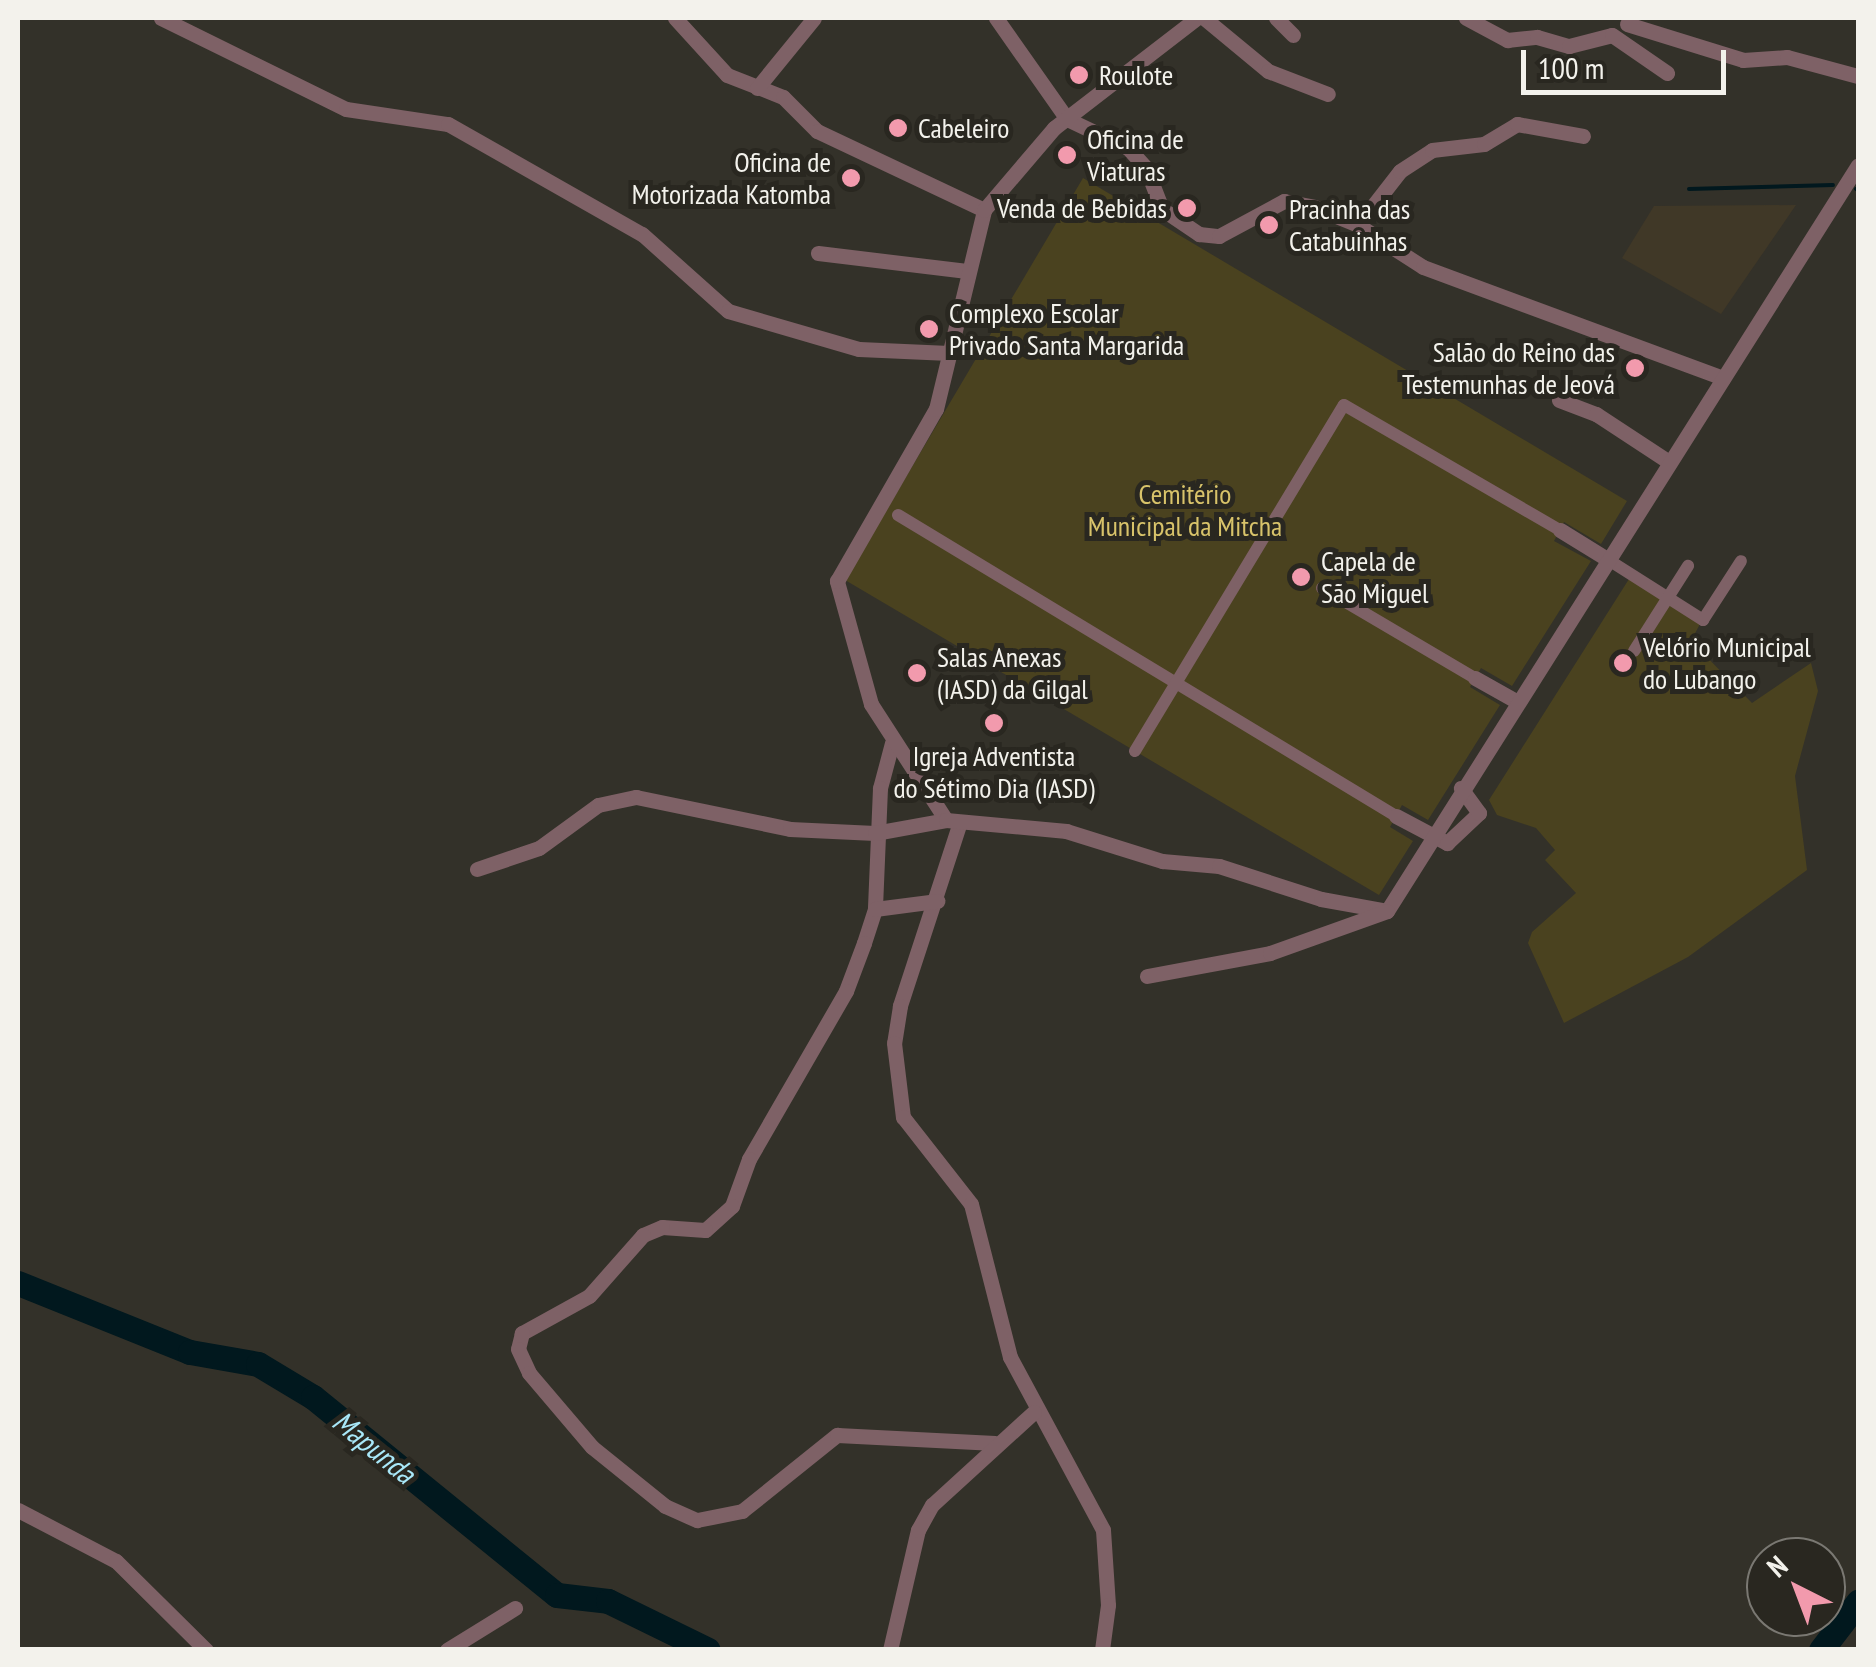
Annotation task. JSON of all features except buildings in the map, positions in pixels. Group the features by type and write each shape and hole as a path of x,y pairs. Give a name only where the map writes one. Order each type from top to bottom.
{"street":[{"path":"160,18 346,109 410,115 462,131 642,234 728,311 859,349 949,353"},
{"path":"675,18 728,75 783,97 817,131 860,156 984,210"},
{"path":"757,88 814,18"},
{"path":"996,18 1067,119 1128,148 1146,168 1162,208 1199,234 1219,236 1284,201 1358,225 1423,267 1723,378"},
{"path":"1102,1650 1108,1606 1102,1530 1034,1412 995,1317 972,1204 904,1117 894,1043 937,901 953,821 892,744 871,704 837,580 936,409 984,210 1031,149 1201,18 1268,71 1328,94"},
{"path":"1276,18 1293,35"},
{"path":"1466,18 1507,40 1537,37 1569,46 1612,36 1667,72"},
{"path":"1626,24 1743,60 1788,57 1858,76"},
{"path":"1358,225 1400,171 1432,150 1484,144 1517,124 1584,136"},
{"path":"1146,976 1270,953 1387,911 1430,837 1858,164"},
{"path":"818,253 968,271"},
{"path":"1559,400 1596,414 1669,462"},
{"path":"1135,751 1344,404 1560,530 1703,620 1741,561"},
{"path":"898,516 1430,837 1447,843 1476,821 1478,806 1461,788"},
{"path":"1634,651 1688,566"},
{"path":"1322,588 1516,702"},
{"path":"892,744 874,834 874,908 846,991 720,1222 705,1230 662,1228 643,1235 589,1296 522,1333 518,1348 529,1373 592,1447 665,1506 697,1520 742,1512 836,1435 995,1443"},
{"path":"477,869 539,848 598,805 636,797 790,829 874,834 953,821 1066,831 1162,861 1218,866 1321,899 1387,911"},
{"path":"874,908 937,901"},
{"path":"890,1650 918,1530 932,1504 995,1443 1034,1412"},
{"path":"18,1510 116,1560 206,1650"},
{"path":"448,1650 515,1608"}],"shaded area":[{"path":"1796,205 1721,314 1622,258 1654,206"}],"green space":[{"name":"Cemitério Municipal da Mitcha","path":"1083,178 1627,501 1601,544 1564,522 1554,541 1591,561 1512,686 1481,668 1470,687 1500,705 1428,820 1402,805 1390,827 1413,841 1379,895 845,580"},
{"path":"1629,579 1700,624 1691,641 1752,703 1811,663 1818,691 1795,776 1807,870 1688,957 1564,1023 1528,943 1532,932 1576,893 1545,860 1555,850 1536,828 1497,815 1489,800"}],"waterway":[{"path":"1689,189 1833,185"},
{"name":"Mapunda","path":"18,1283 190,1352 258,1364 313,1397 557,1595 608,1601 708,1650"},
{"name":"Mapunda","path":"1821,1650 1858,1602"}],"place":[{"name":"Roulote","path":"1079,75"},
{"name":"Cabeleiro","path":"898,128"},
{"name":"Oficina de Viaturas","path":"1067,155"},
{"name":"Oficina de Motorizada Katomba","path":"851,178"},
{"name":"Venda de Bebidas","path":"1187,208"},
{"name":"Pracinha das Catabuinhas","path":"1269,225"},
{"name":"Complexo Escolar Privado Santa Margarida","path":"929,329"},
{"name":"Salão do Reino das Testemunhas de Jeová","path":"1635,368"},
{"name":"Capela de São Miguel","path":"1301,577"},
{"name":"Velório Municipal do Lubango","path":"1623,663"},
{"name":"Salas Anexas (IASD) da Gilgal","path":"917,673"},
{"name":"Igreja Adventista do Sétimo Dia (IASD)","path":"994,723"}]}
